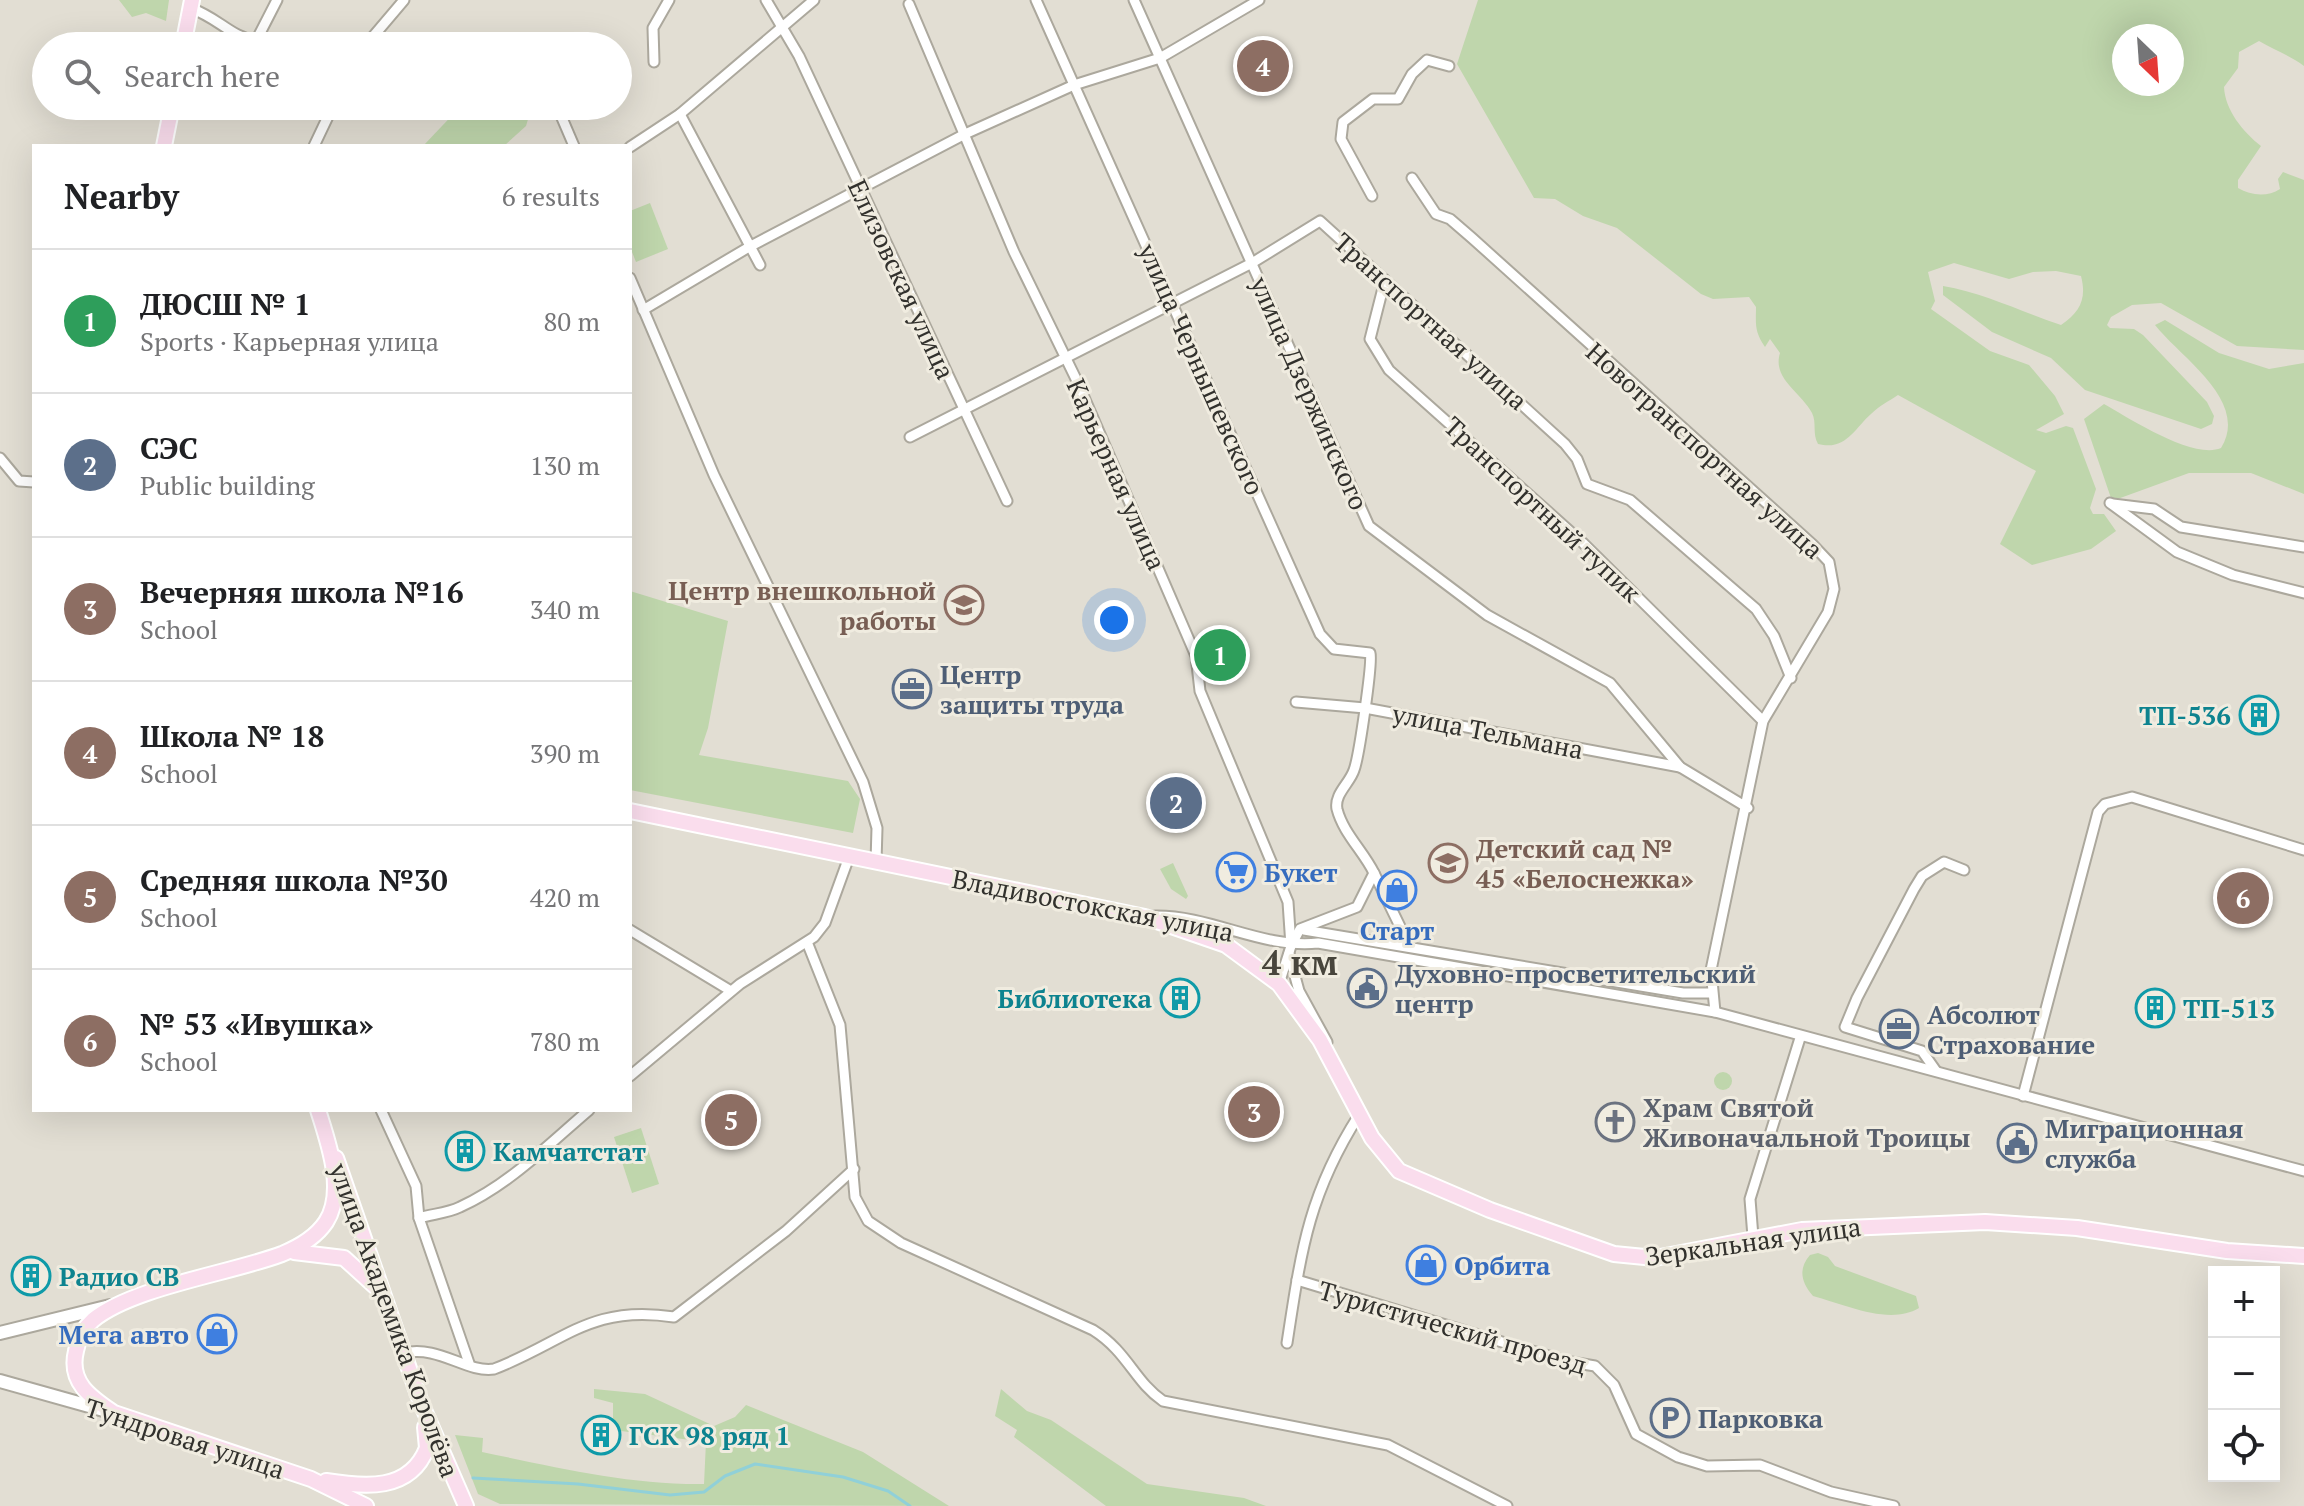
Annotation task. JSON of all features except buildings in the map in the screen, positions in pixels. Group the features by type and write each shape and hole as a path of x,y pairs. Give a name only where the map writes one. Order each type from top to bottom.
{"main road":[{"path":"186,32 191,4"},
{"path":"164,144 169,120"},
{"name":"Владивостокская улица","path":"632,811 1145,917"},
{"name":"Зеркальная улица","path":"1145,917 1226,945 1279,984 1309,1022 1386,1158 1406,1175 1592,1248 1633,1258 1655,1258 1753,1237 1873,1225 2025,1223 2086,1229 2227,1251 2304,1256"},
{"path":"285,1253 317,1233 332,1210 335,1183 319,1112"},
{"name":"улица Академика Королёва","path":"326,1134 346,1181 421,1403 466,1506"},
{"path":"0,1333 155,1292 285,1253 333,1248 370,1255"},
{"path":"306,1251 344,1258 367,1275 384,1297"},
{"path":"114,1413 88,1396 77,1379 74,1356 78,1342 94,1320 155,1292"},
{"name":"Тундровая улица","path":"0,1381 114,1413 311,1479 366,1506"},
{"path":"311,1479 374,1486 408,1475 427,1448 421,1403"}],"street":[{"path":"261,32 277,0"},
{"path":"377,32 404,0"},
{"path":"654,62 653,28 669,0"},
{"name":"Елизовская улица","path":"766,0 799,56 1007,501"},
{"path":"632,146 680,114 814,0"},
{"name":"улица Чернышевского","path":"1036,0 1325,643 1334,649 1370,653 1373,661 1366,680 1365,708"},
{"name":"улица Дзержинского","path":"1134,0 1369,526 1487,615 1610,683 1680,767 1748,808"},
{"path":"643,310 749,247 965,134 1074,85 1160,58 1259,0"},
{"path":"191,4 214,16 232,32"},
{"name":"Карьерная улица","path":"909,4 1014,252 1065,356 1196,656 1200,691 1288,902 1290,950 1299,991 1325,1036 1333,1065"},
{"path":"1372,196 1344,148 1339,133 1343,122 1373,99 1398,99 1412,74 1427,60 1437,60 1449,66"},
{"path":"680,114 760,265"},
{"path":"315,144 326,120"},
{"path":"563,120 573,144"},
{"name":"Новотранспортная улица","path":"1412,178 1436,214 1450,219 1465,231 1827,559 1835,580 1832,597 1791,678 1763,721 1748,808 1711,970 1715,1012"},
{"name":"Транспортная улица","path":"910,437 1252,263 1320,221 1565,444 1577,459 1587,484 1630,500 1756,609 1774,636 1791,678"},
{"name":"Транспортный тупик","path":"1385,280 1370,339 1389,370 1583,543 1763,721"},
{"path":"632,283 714,475 868,792 877,828 876,862"},
{"path":"0,458 19,481 32,482"},
{"path":"2304,547 2181,527 2154,509 2110,503 2177,552 2233,575 2304,593"},
{"name":"улица Тельмана","path":"1296,702 1365,708 1680,767"},
{"path":"1365,708 1354,772 1339,794 1337,807 1409,945"},
{"path":"2023,1096 2098,812 2105,804 2132,797 2304,850"},
{"path":"632,1074 731,991 807,942 825,923 849,857"},
{"path":"1936,1071 1922,1051 1845,1027 1857,998 1922,876 1944,862 1964,870"},
{"path":"1290,950 1300,929 1357,907 1374,873"},
{"name":"Владивостокская улица","path":"1145,917 1193,920 1290,950 1318,943 1715,1012 1800,1038 1936,1071 2304,1171"},
{"path":"1300,929 1683,993 1711,993"},
{"path":"632,931 731,991"},
{"path":"807,942 840,1025 855,1197 868,1221 937,1262 1093,1330 1115,1344 1152,1394 1163,1401 1388,1445 1507,1506"},
{"name":"Карьерная улица","path":"1279,984 1290,950"},
{"path":"1753,1237 1750,1199 1800,1038"},
{"path":"382,1112 416,1186 419,1218 469,1363"},
{"path":"419,1218 459,1208 486,1192 537,1156 587,1112"},
{"path":"1287,1343 1314,1199 1332,1158 1359,1115"},
{"path":"404,1353 432,1352 482,1370 494,1369 611,1315 648,1313 674,1317 786,1231 854,1169"},
{"name":"Туристический проезд","path":"1297,1280 1565,1361 1595,1366 1614,1385 1636,1434 1678,1457 1707,1466 1760,1465 1831,1492 1894,1506"}],"green space":[{"path":"119,0 169,0 166,21 146,13 132,17"},
{"path":"1478,0 2304,0 2304,66 2259,41 2239,52 2238,68 2224,87 2236,120 2261,146 2238,180 2238,188 2248,193 2275,192 2280,189 2278,179 2283,172 2304,180 2304,350 2237,346 2161,303 2132,305 2111,317 2107,325 2110,328 2134,329 2143,335 2207,402 2214,416 2212,424 2201,429 2085,390 2051,358 1992,332 1943,295 1943,286 1958,289 2061,325 2080,304 2083,292 2081,276 2056,271 2033,272 2009,279 1954,263 1928,272 1935,301 1931,309 1990,351 2029,365 2055,396 2064,414 2036,430 2046,433 2066,426 2073,428 2096,489 2090,508 2093,514 2104,514 2116,531 2091,549 2032,565 2000,544 2036,471 1898,395 1874,411 1843,442 1818,444 1812,413 1780,370 1780,353 1770,339 1765,347 1761,341 1756,327 1756,307 1749,297 1713,299 1701,294 1617,228 1583,216 1555,199 1534,198 1457,64"},
{"path":"448,120 528,120 526,126 506,144 425,144"},
{"path":"650,203 668,249 636,262 632,252 632,210"},
{"path":"2165,320 2219,353 2269,369 2304,363 2304,494 2251,473 2189,473 2112,501 2084,419 2104,404 2161,436 2194,448 2221,448 2228,431 2227,414 2209,381 2155,325"},
{"path":"632,592 728,621 708,728 699,755 848,781 860,799 853,833 632,790"},
{"path":"1173,863 1188,896 1186,899 1171,889 1160,869"},
{"path":"1723,1072 1732,1081 1723,1090 1714,1081"},
{"path":"641,1128 659,1184 632,1193 614,1137"},
{"path":"1818,1253 1828,1257 1835,1266 1916,1296 1919,1308 1894,1315 1880,1314 1813,1296 1804,1281 1803,1270 1810,1255"},
{"path":"594,1389 645,1394 714,1426 735,1417 746,1405 863,1452 949,1506 500,1504 478,1494 455,1435 483,1438 482,1452 565,1469 648,1482 704,1484 706,1442 598,1428 599,1420 613,1419 613,1403 594,1398"},
{"path":"1001,1389 1027,1411 1051,1420 1147,1484 1244,1498 1266,1506 1106,1506 1014,1437 1017,1430 995,1416"}],"waterway":[{"path":"473,1478 578,1484 670,1495 704,1492 725,1476 755,1464 843,1477 888,1491 910,1506"}],"place":[{"name":"Школа № 18","path":"1263,66"},
{"name":"Центр внешкольной работы","path":"964,605"},
{"name":"ДЮСШ № 1","path":"1220,655"},
{"name":"Центр защиты труда","path":"912,689"},
{"name":"ТП-536","path":"2259,715"},
{"name":"СЭС","path":"1176,803"},
{"name":"Детский сад № 45 «Белоснежка»","path":"1448,863"},
{"name":"Букет","path":"1236,872"},
{"name":"Старт","path":"1397,890"},
{"name":"№ 53 «Ивушка»","path":"2243,898"},
{"name":"Духовно-просветительский центр","path":"1367,988"},
{"name":"Библиотека","path":"1180,998"},
{"name":"ТП-513","path":"2155,1008"},
{"name":"Абсолют Страхование","path":"1899,1029"},
{"name":"Вечерняя школа №16","path":"1254,1112"},
{"name":"Средняя школа №30","path":"731,1120"},
{"name":"Храм Святой Живоначальной Троицы","path":"1615,1122"},
{"name":"Миграционная служба","path":"2017,1143"},
{"name":"Камчатстат","path":"465,1151"},
{"name":"Орбита","path":"1426,1265"},
{"name":"Радио СВ","path":"31,1276"},
{"name":"Мега авто","path":"217,1334"},
{"name":"Парковка","path":"1670,1418"},
{"name":"ГСК 98 ряд 1","path":"601,1435"}],"district":[{"name":"4 км","path":"1300,962"}]}
